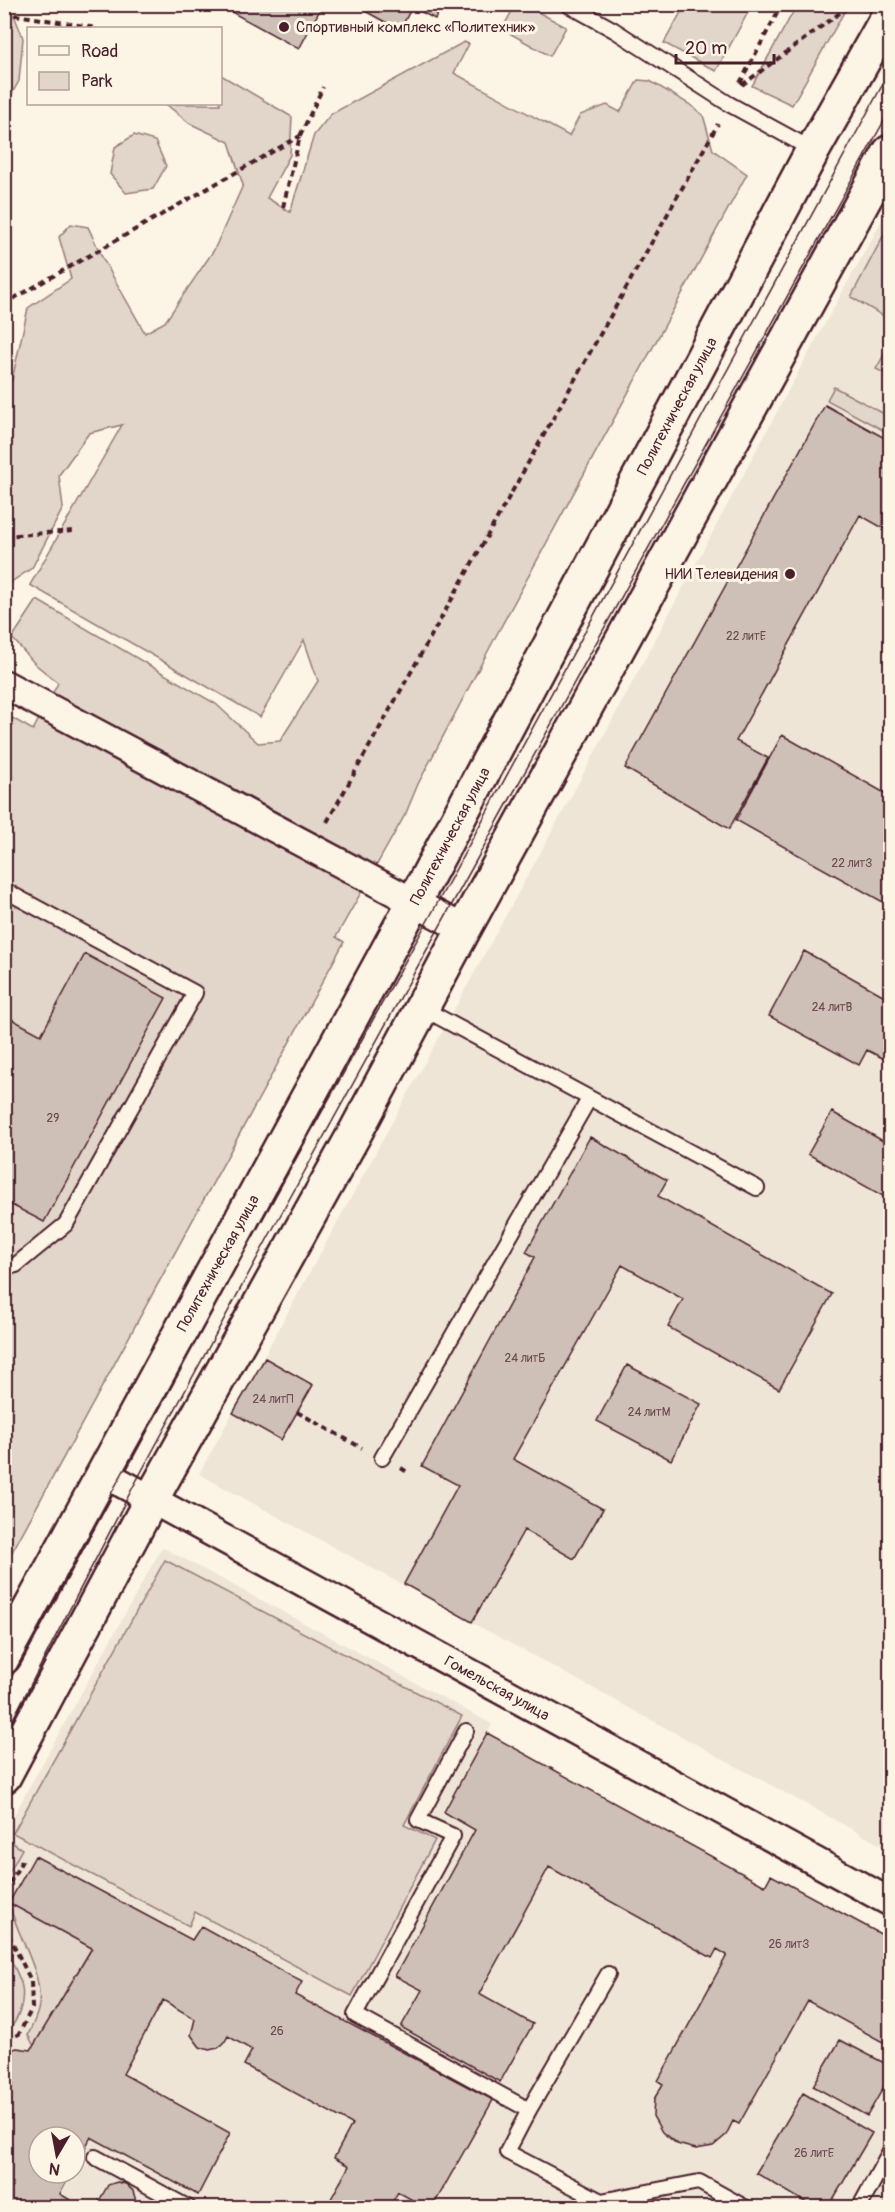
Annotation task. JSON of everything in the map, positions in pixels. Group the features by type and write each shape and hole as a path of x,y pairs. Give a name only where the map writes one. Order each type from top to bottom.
{"main road":[{"name":"Политехническая улица","path":"4,1657 414,902 813,150 891,13"},
{"path":"4,1776 151,1500 357,1131 464,929 891,152"}],"street":[{"path":"4,684 464,929"},
{"name":"Гомельская улица","path":"103,1473 891,1902"}],"lane":[{"path":"567,4 614,30 729,104 813,150"},
{"path":"4,890 195,993 66,1224 16,1265 4,1269"},
{"path":"422,1008 757,1188"},
{"path":"382,1458 589,1099"},
{"path":"466,1731 418,1820 453,1836 355,2015 529,2110"},
{"path":"608,1974 507,2152 601,2201 699,2182 746,2208"},
{"path":"859,2208 891,2151"},
{"path":"95,2157 189,2208"}],"path":[{"path":"782,4 737,89 852,4"},
{"path":"4,13 90,27"},
{"path":"283,207 300,136 324,87"},
{"path":"312,848 729,104"},
{"path":"4,304 300,136"},
{"path":"4,536 73,531"},
{"path":"297,1412 409,1473"},
{"path":"4,1893 23,1859"},
{"path":"4,1925 31,1982 32,2008 19,2034 4,2041"}],"shaded area":[{"path":"890,206 890,1850 199,1474 578,784 802,365"},
{"path":"162,1547 492,1724 488,1733 765,1886 771,1875 890,1939 890,2207 5,2207 4,1833"}],"green space":[{"path":"516,4 525,5 566,27 550,56 502,29"},
{"path":"685,5 752,5 716,71 664,43"},
{"path":"797,5 848,5 792,105 752,86"},
{"path":"14,15 23,38 19,81 5,106 5,19"},
{"path":"464,42 469,44 454,73 569,136 580,115 607,105 620,112 638,80 650,81 703,115 713,150 747,174 496,636 418,784 406,813 336,937 344,942 5,1565 5,714 33,730 58,683 35,664 12,638 37,600 216,704 258,743 280,741 318,681 304,640 260,717 30,585 122,425 89,433 59,475 63,508 32,568 5,586 5,388 12,380 28,308 71,279 59,237 71,224 88,227 103,259 145,333 165,322 214,250 243,185 229,142 189,123 167,105 222,105 222,76 292,117 290,155 267,198 290,212 314,135 331,114"},
{"path":"134,135 155,141 166,166 153,189 126,193 110,174 115,147"},
{"path":"890,223 890,320 851,297"},
{"path":"890,344 890,376 876,369"},
{"path":"834,387 890,417 890,434 827,400"},
{"path":"165,1560 462,1716 404,1825 435,1840 352,1996 195,1912 189,1926 13,1833"},
{"path":"5,1838 22,1849 5,1880"},
{"path":"9,1903 92,1948 34,2046 28,2035 38,2009 37,1980"},
{"path":"5,1948 19,1978 23,1994 19,2013 5,2034"}],"building":[{"name":"Спортивный комплекс «Политехник»","path":"217,4 323,4 299,49"},
{"name":"Спортивный комплекс «Политехник»","path":"352,4 443,4 435,19 412,7 400,30"},
{"path":"825,405 890,441 890,532 860,515 736,741 768,758 729,829 625,768"},
{"path":"782,735 890,796 890,906 736,820"},
{"path":"804,951 890,999 890,1062 867,1050 859,1065 769,1016"},
{"path":"85,954 166,998 44,1222 4,1201 4,1015 41,1035"},
{"path":"832,1112 890,1145 890,1200 808,1154"},
{"path":"590,1137 667,1180 658,1196 832,1294 779,1389 668,1327 683,1299 622,1265 513,1459 603,1509 574,1559 524,1530 472,1622 404,1584 458,1485 422,1466 535,1257 526,1252"},
{"path":"265,1358 313,1385 281,1440 233,1413"},
{"path":"627,1365 701,1404 671,1460 597,1421"},
{"path":"487,1733 765,1886 771,1875 890,1939 890,2046 808,2001 739,2124 733,2121 726,2135 713,2146 696,2149 677,2144 662,2132 653,2116 654,2099 663,2084 658,2081 727,1955 717,1949 712,1958 549,1867 479,1994 533,2024 500,2082 401,2027 422,1990 395,1976 475,1830 444,1812"},
{"path":"35,1856 192,1940 201,1926 302,1982 295,1995 493,2100 432,2208 427,2208 398,2192 389,2208 326,2208 349,2166 334,2158 352,2124 244,2065 252,2050 228,2036 218,2048 209,2050 200,2047 191,2035 195,2019 163,2000 123,2074 230,2133 198,2195 91,2137 87,2144 87,2125 27,2125 27,2185 65,2185 60,2194 84,2208 4,2208 4,2100 13,2084 4,2075 4,2056 10,2050 17,2048 31,2050 92,1948 9,1903"},
{"path":"840,2040 890,2066 890,2076 867,2116 813,2086"},
{"path":"803,2093 872,2133 828,2208 815,2208 756,2173"},
{"path":"117,2182 126,2184 133,2191 136,2201 135,2208 95,2208 108,2185"},
{"path":"890,2193 890,2208 883,2208"}],"tram line":[{"path":"4,1691 433,911 890,71"},
{"path":"4,1736 132,1489 269,1236 890,110"}],"place":[{"name":"Спортивный комплекс «Политехник»","path":"284,27"},
{"name":"НИИ Телевидения","path":"790,574"}]}
